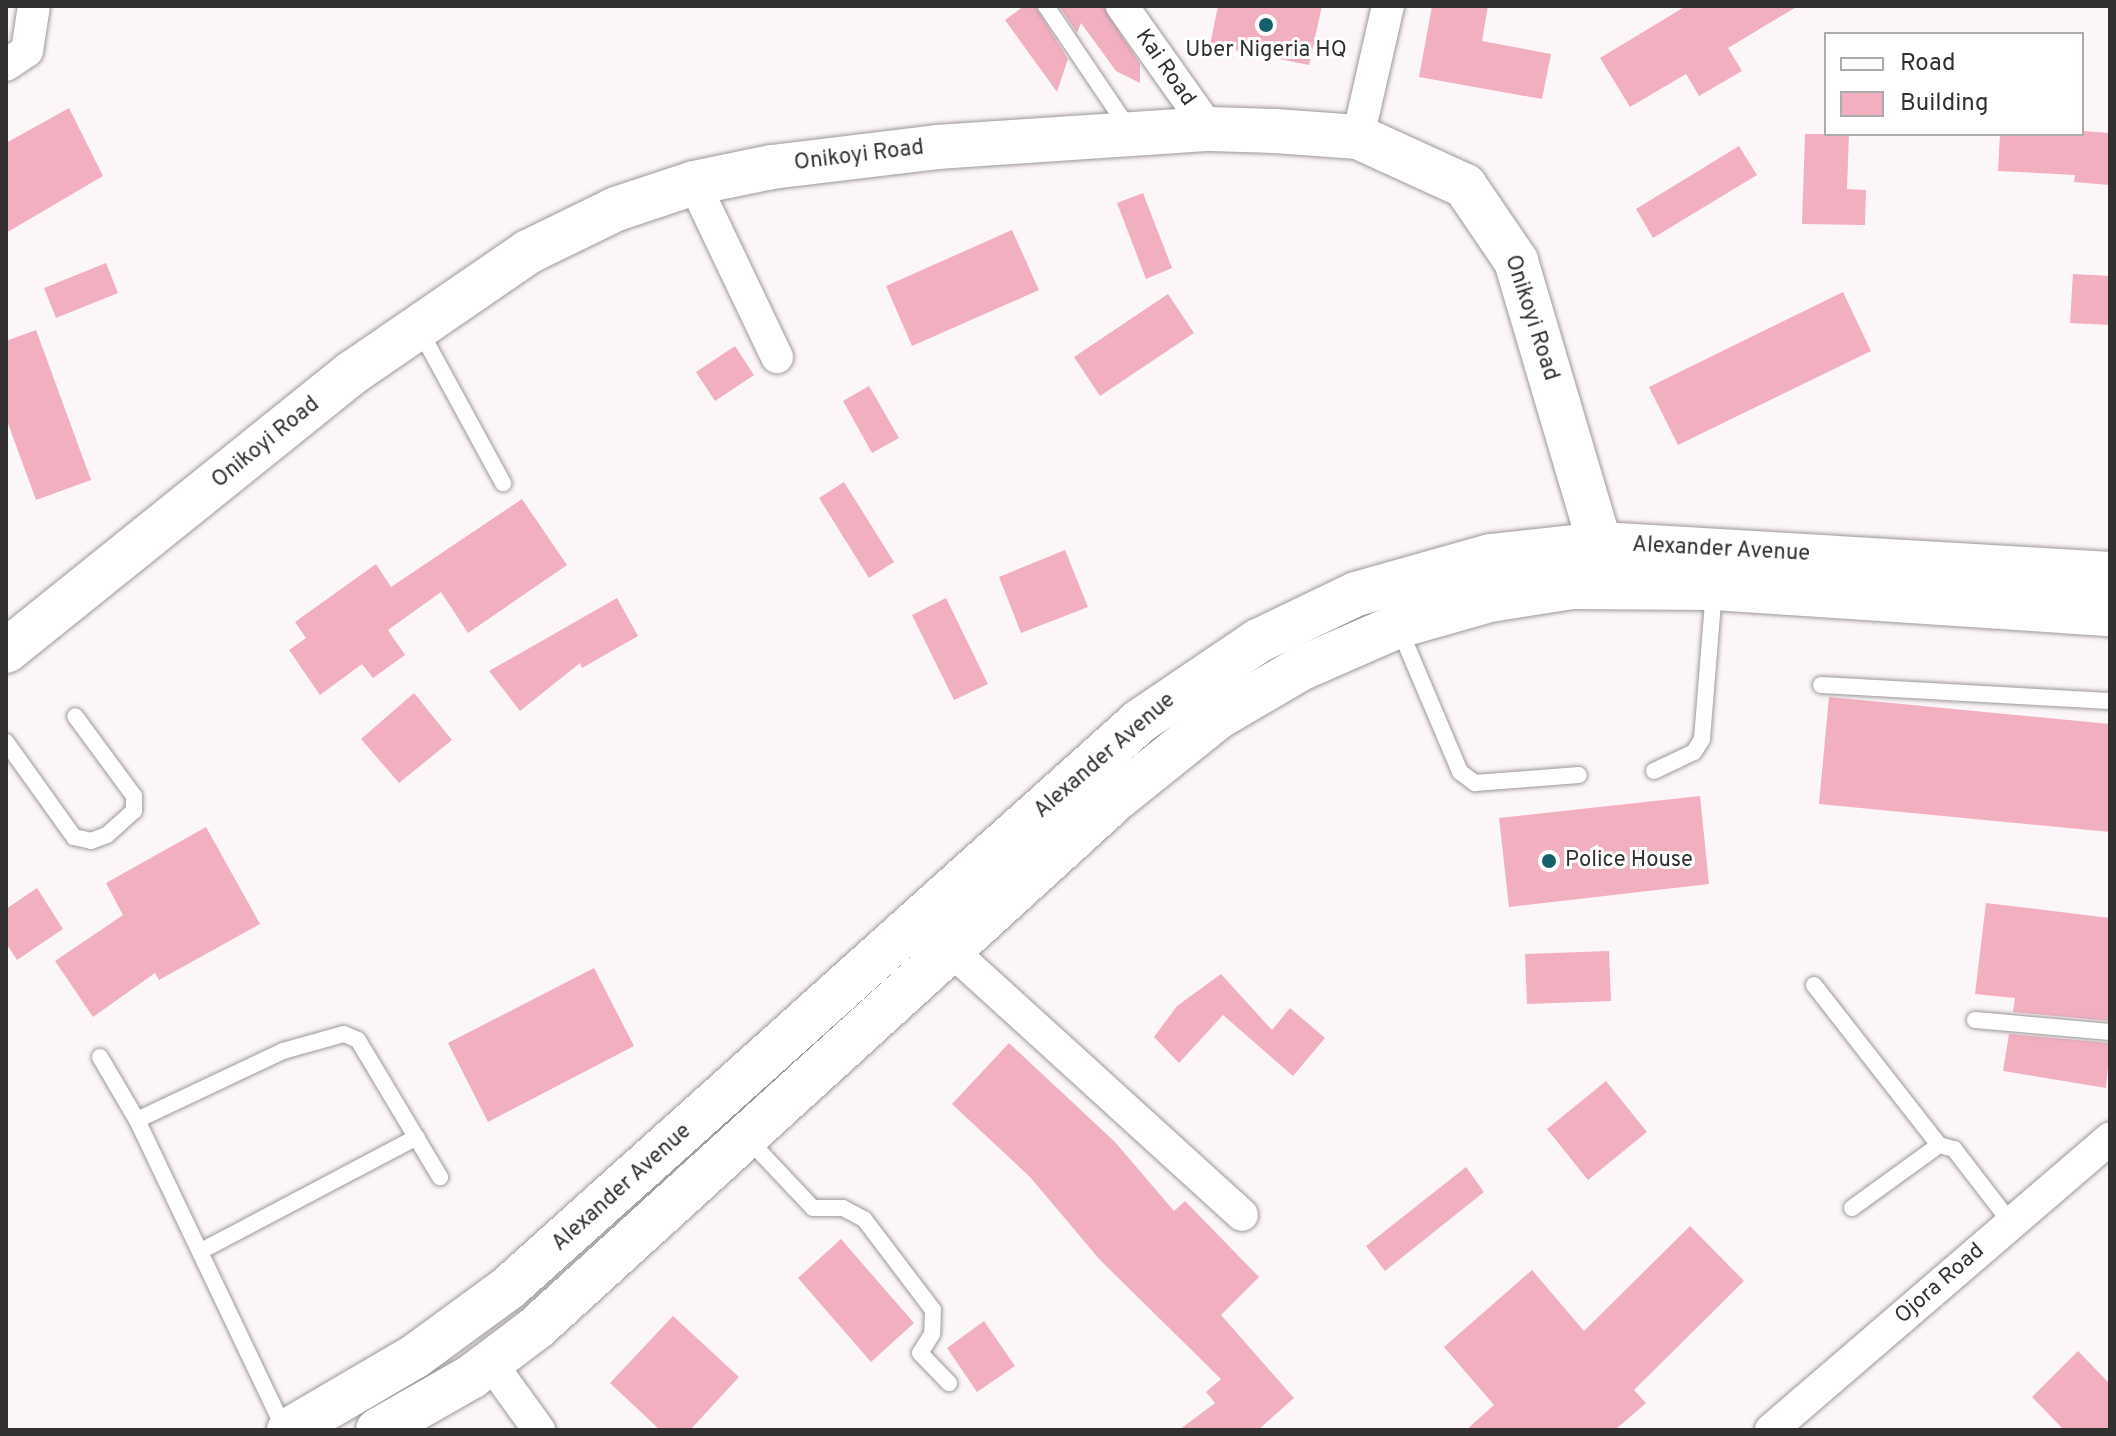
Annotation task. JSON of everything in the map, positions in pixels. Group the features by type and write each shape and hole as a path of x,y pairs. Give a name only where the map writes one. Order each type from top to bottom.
{"main road":[{"name":"Onikoyi Road","path":"6,651 418,326 528,252 616,209 694,183 937,147 1135,137 1209,129 1358,137 1465,186 1492,219 1516,261 1600,544"},
{"name":"Alexander Avenue","path":"287,1430 414,1357 507,1289 1140,721 1194,680 1258,641 1356,594 1490,556 1600,544 2110,574"},
{"name":"Alexander Avenue","path":"378,1430 490,1362 547,1318 743,1134 952,951 1117,798 1218,717 1302,668 1398,626 1490,600 1572,587 1714,588 2110,614"}],"street":[{"path":"6,65 27,51 34,6"},
{"name":"Kai Road","path":"1122,6 1209,129"},
{"path":"1358,137 1388,6"},
{"path":"694,183 777,357"},
{"path":"952,951 1242,1215"},
{"name":"Ojora Road","path":"1771,1430 2110,1138"},
{"path":"490,1362 539,1430"}],"lane":[{"path":"1046,6 1135,137"},
{"path":"418,326 503,483"},
{"path":"1654,771 1694,752 1702,739 1714,588"},
{"path":"1398,626 1460,772 1475,783 1579,775"},
{"path":"1821,685 2110,701"},
{"path":"6,742 74,837 91,841 107,835 134,811 134,796 75,716"},
{"path":"1814,985 1939,1145 1954,1149 2011,1223"},
{"path":"1975,1020 2110,1032"},
{"path":"137,1120 283,1051 344,1034 358,1040 440,1177"},
{"path":"100,1057 137,1120 287,1430"},
{"path":"743,1134 813,1208 843,1208 864,1219 933,1310 932,1334 920,1353 949,1383"},
{"path":"201,1251 417,1137"},
{"path":"1852,1208 1939,1145"}],"building":[{"path":"1024,6 1035,6 1068,59 1057,92 1005,20"},
{"path":"1059,6 1103,6 1140,64 1140,83 1116,71 1081,23 1077,33"},
{"name":"Uber Nigeria HQ","path":"1218,6 1322,6 1309,65 1210,45"},
{"path":"1432,6 1488,6 1482,41 1551,54 1542,99 1419,77"},
{"path":"1686,6 1798,6 1728,48 1742,71 1699,96 1686,74 1630,107 1600,58"},
{"path":"69,108 103,176 6,233 6,143"},
{"path":"2084,131 2110,133 2110,185 2074,182 2075,175 1998,171 2000,136 2084,136"},
{"path":"1805,134 1849,136 1847,189 1866,190 1865,225 1802,224"},
{"path":"1739,146 1757,175 1653,238 1636,209"},
{"path":"1143,193 1172,268 1146,279 1117,203"},
{"path":"1012,230 1039,290 912,346 886,286"},
{"path":"106,263 118,293 56,318 44,288"},
{"path":"2073,274 2110,276 2110,325 2070,323"},
{"path":"1843,292 1871,351 1678,445 1649,387"},
{"path":"1168,294 1194,333 1100,396 1074,357"},
{"path":"36,330 91,480 36,500 6,418 6,341"},
{"path":"735,346 754,375 715,401 696,372"},
{"path":"869,386 899,438 872,453 843,401"},
{"path":"844,482 894,562 869,578 819,498"},
{"path":"522,499 567,565 468,633 441,592 388,630 405,655 373,678 362,664 320,695 289,650 306,638 295,622 376,564 391,587"},
{"path":"1065,550 1088,607 1021,633 999,577"},
{"path":"617,598 638,636 582,668 580,663 520,711 489,671"},
{"path":"946,598 988,684 954,700 912,615"},
{"path":"414,693 452,740 399,783 361,739"},
{"path":"1829,697 2110,724 2110,832 1819,804"},
{"path":"1700,796 1709,884 1509,907 1499,818"},
{"path":"206,827 260,924 159,980 155,973 93,1017 55,961 123,915 106,883"},
{"path":"37,888 63,929 17,960 6,943 6,909"},
{"path":"1986,903 2110,918 2110,1021 2013,1012 2015,998 1975,994"},
{"path":"1609,951 1611,1001 1527,1004 1525,954"},
{"path":"594,968 634,1046 488,1122 448,1043"},
{"path":"1221,974 1272,1030 1290,1008 1325,1038 1293,1076 1223,1015 1179,1063 1154,1037 1177,1006"},
{"path":"2009,1034 2110,1043 2106,1088 2003,1071"},
{"path":"1009,1043 1115,1142 1174,1211 1185,1201 1259,1277 1221,1315 1294,1398 1258,1430 1179,1430 1215,1403 1206,1392 1221,1379 1100,1260 1030,1177 952,1104"},
{"path":"1606,1081 1647,1132 1588,1180 1547,1129"},
{"path":"1466,1167 1484,1192 1385,1271 1366,1246"},
{"path":"1690,1226 1744,1281 1634,1390 1646,1403 1615,1430 1466,1430 1494,1405 1444,1347 1532,1270 1584,1331"},
{"path":"841,1239 914,1323 871,1362 798,1278"},
{"path":"673,1316 739,1377 690,1430 660,1430 610,1383"},
{"path":"984,1321 1015,1366 977,1392 947,1348"},
{"path":"2078,1351 2110,1384 2110,1430 2064,1430 2032,1397"}],"place":[{"name":"Uber Nigeria HQ","path":"1266,25"},
{"name":"Police House","path":"1549,861"}]}
